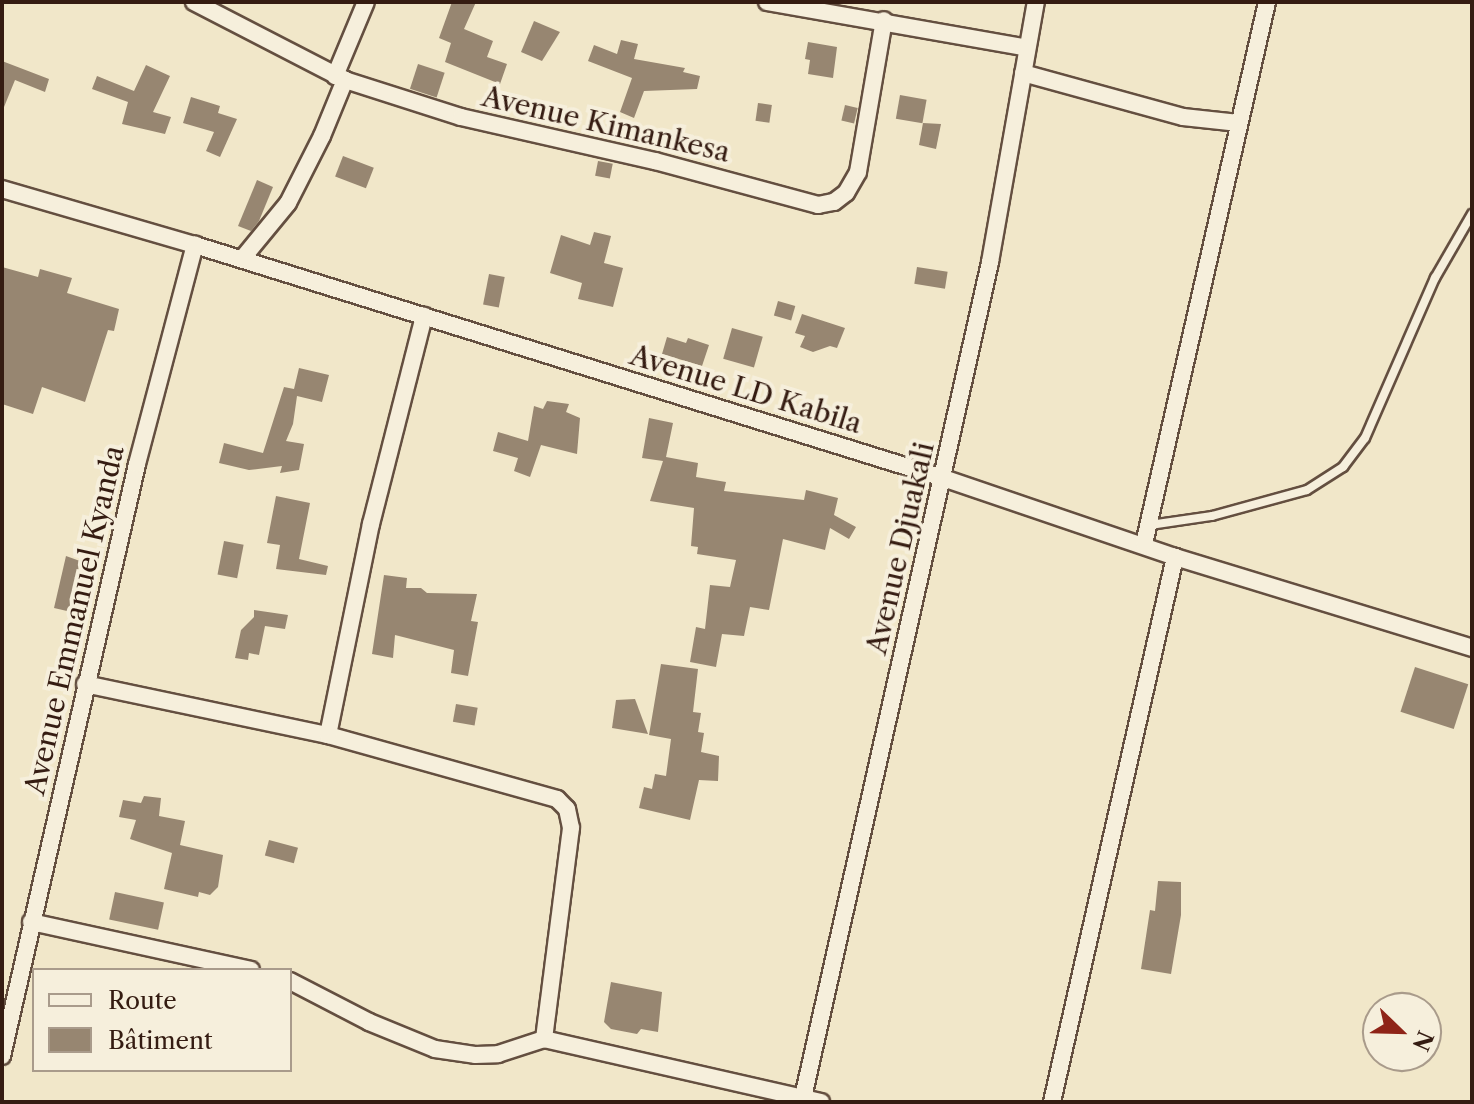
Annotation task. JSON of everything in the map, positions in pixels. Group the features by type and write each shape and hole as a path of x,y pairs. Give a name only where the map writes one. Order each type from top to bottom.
{"street":[{"name":"Avenue Kimankesa","path":"194,2 340,78 461,117 681,168 818,205 834,202 846,193 858,172 884,20"},
{"path":"242,259 288,203 312,159 366,2"},
{"path":"767,2 884,20 1027,48"},
{"name":"Avenue Djuakali","path":"802,1100 990,262 1036,2"},
{"path":"1144,544 1267,2"},
{"path":"1023,73 1183,117 1239,123"},
{"name":"Avenue LD Kabila","path":"2,189 242,259 943,478 1175,557 1472,648"},
{"name":"Avenue Emmanuel Kyanda","path":"2,1056 10,984 31,922 137,464 195,245"},
{"path":"328,735 371,524 424,316"},
{"path":"1052,1102 1175,557"},
{"path":"85,684 328,735 557,799 567,809 571,828 544,1039"},
{"path":"31,922 242,968"},
{"path":"292,982 369,1022 435,1049 475,1055 498,1054 544,1039 821,1102"}],"lane":[{"path":"1150,525 1212,516 1307,490 1343,467 1365,438 1435,278 1472,214"}],"building":[{"path":"452,2 476,2 464,29 493,41 487,57 507,64 500,84 445,62 451,43 439,38"},
{"path":"534,21 560,32 542,61 521,52"},
{"path":"621,40 638,44 634,59 685,68 683,72 700,76 697,89 644,91 634,118 620,112 632,78 588,61 594,45 617,54"},
{"path":"808,42 837,47 833,78 808,74 810,60 805,59"},
{"path":"2,61 49,79 45,92 15,80 2,112"},
{"path":"418,64 445,73 437,97 410,89"},
{"path":"146,65 170,76 153,112 171,117 165,134 122,124 128,102 92,89 97,76 134,91"},
{"path":"900,95 927,100 922,123 896,119"},
{"path":"191,97 220,106 218,113 237,119 220,157 206,151 214,132 183,123"},
{"path":"758,103 772,105 769,123 755,121"},
{"path":"845,105 858,108 854,124 841,121"},
{"path":"923,123 941,124 936,149 919,145"},
{"path":"343,156 374,168 366,188 335,177"},
{"path":"598,161 613,164 610,179 595,176"},
{"path":"257,180 273,187 259,221 251,231 238,226"},
{"path":"594,232 611,236 604,263 623,268 613,307 578,299 582,283 550,273 561,235 590,245"},
{"path":"2,267 38,277 40,269 72,278 67,293 119,309 114,331 108,330 85,402 42,387 33,414 2,404"},
{"path":"917,267 948,272 945,289 914,284"},
{"path":"489,274 505,277 499,307 483,304"},
{"path":"778,301 795,306 791,320 774,315"},
{"path":"802,314 845,328 837,348 830,346 813,352 800,347 805,336 795,333"},
{"path":"732,328 763,337 754,368 723,359"},
{"path":"667,337 686,343 688,338 709,345 702,366 662,354"},
{"path":"299,368 329,375 322,402 297,396 293,424 286,441 304,444 299,470 280,473 282,466 249,470 219,463 224,443 263,453 284,387 294,389"},
{"path":"547,401 569,404 566,412 580,418 577,454 541,445 530,477 514,471 518,458 493,451 498,432 528,441 534,406 543,409"},
{"path":"649,418 673,423 666,457 698,463 696,477 726,482 724,491 804,500 806,490 838,498 834,515 856,527 849,539 830,528 825,550 783,539 769,610 750,607 744,636 722,634 716,667 690,662 696,627 705,629 710,585 730,587 736,560 697,554 698,547 691,546 694,508 650,501 663,461 642,458"},
{"path":"276,496 310,503 299,559 328,566 326,575 276,569 280,545 267,543"},
{"path":"224,541 244,545 237,578 218,574"},
{"path":"66,556 80,561 70,609 67,611 54,608"},
{"path":"384,575 407,578 406,588 421,588 427,593 477,594 471,621 478,622 468,676 451,673 454,650 395,635 393,658 372,654"},
{"path":"254,610 288,615 285,629 265,626 259,655 249,653 248,660 235,658 241,630 254,617"},
{"path":"661,664 698,669 693,712 701,713 698,732 704,733 701,752 719,756 718,781 699,780 690,820 639,808 644,787 652,789 655,774 666,776 671,739 649,735"},
{"path":"1415,667 1468,684 1454,729 1400,712"},
{"path":"635,699 648,734 612,728 616,700"},
{"path":"456,704 478,708 475,726 453,722"},
{"path":"144,796 161,798 159,816 185,821 180,845 223,855 218,887 210,895 199,892 198,897 164,889 172,853 130,839 136,820 119,817 123,800 141,803"},
{"path":"269,840 298,848 294,863 265,855"},
{"path":"1158,881 1181,882 1181,915 1171,974 1141,969 1150,910 1155,911"},
{"path":"115,892 164,902 158,930 109,919"},
{"path":"611,982 662,992 658,1032 641,1029 637,1034 611,1029 604,1022"}]}
